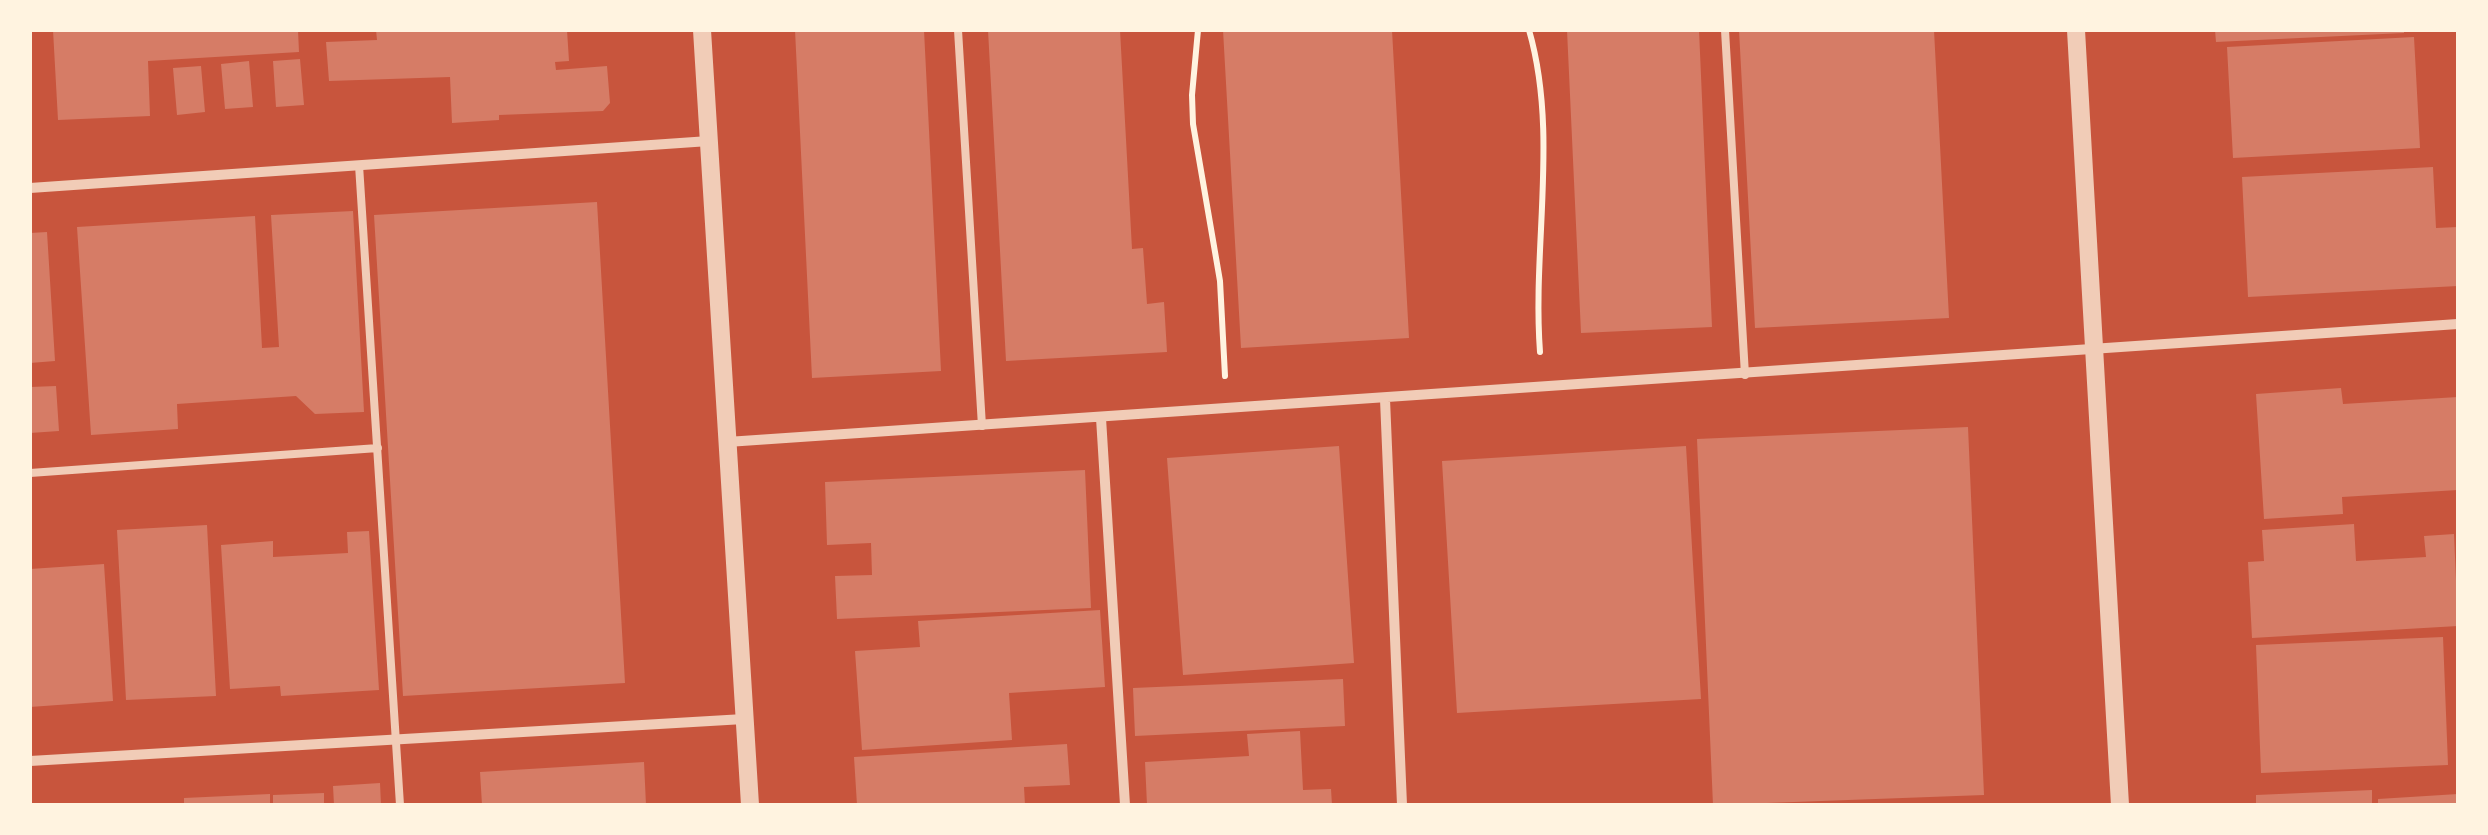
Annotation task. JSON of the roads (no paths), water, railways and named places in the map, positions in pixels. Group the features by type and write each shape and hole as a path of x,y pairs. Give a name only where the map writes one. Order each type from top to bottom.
{"street":[{"path":"702,30 750,805"},
{"path":"2076,30 2120,805"},
{"path":"30,188 709,141"},
{"path":"727,442 2458,324"},
{"path":"1385,400 1402,805"},
{"path":"1101,418 1125,805"},
{"path":"30,761 744,719"}],"lane":[{"path":"958,30 982,426"},
{"path":"1725,30 1745,375"},
{"path":"359,165 400,805"},
{"path":"30,474 378,448"}]}
